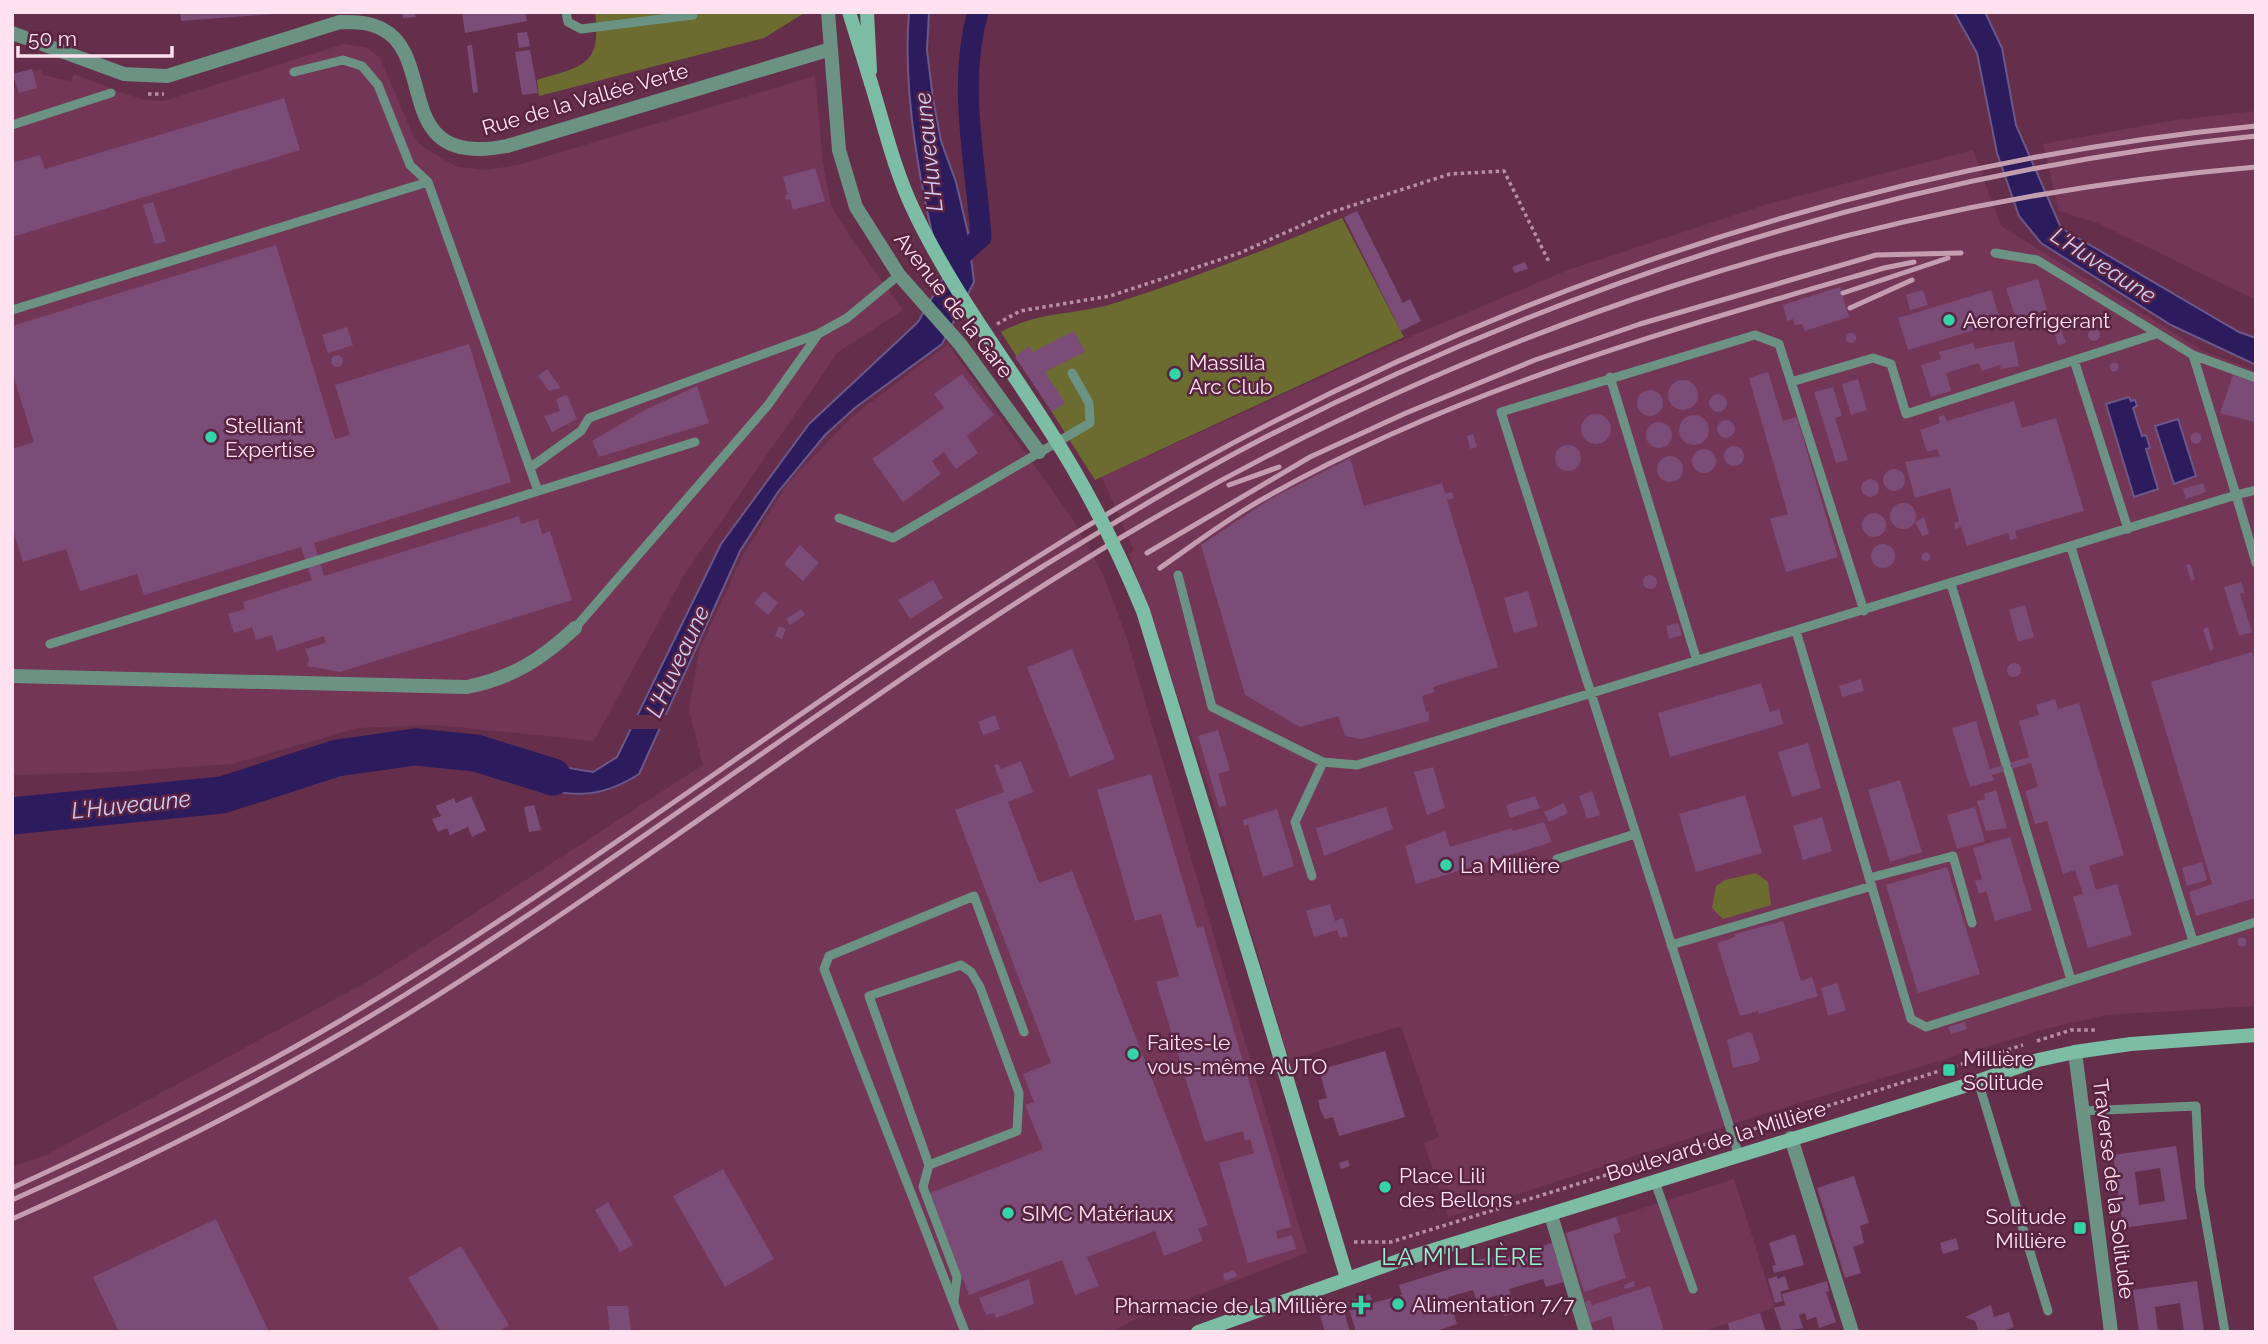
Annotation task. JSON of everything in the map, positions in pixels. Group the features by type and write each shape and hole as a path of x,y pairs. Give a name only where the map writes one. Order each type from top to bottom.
{"street":[{"name":"Avenue de la Gare","path":"828,12 839,150 856,207 899,275 955,338 1039,452"},
{"path":"849,12 912,208 973,315 1051,431 1092,500 1119,554 1147,624 1347,1278"},
{"path":"867,12 871,83"},
{"name":"Rue de la Vallée Verte","path":"12,33 124,74 145,77 167,76 340,22 363,22 385,30 402,48 426,121 454,145 478,152 507,146 831,49"},
{"path":"12,676 467,687 495,681 521,670 548,653 575,628"},
{"name":"Boulevard de la Millière","path":"1198,1332 1347,1278 2038,1060 2131,1044 2256,1035"},
{"name":"Traverse de la Solitude","path":"2076,1052 2111,1332"},
{"path":"1791,1138 1852,1332"},
{"path":"1551,1214 1586,1332"}],"lane":[{"path":"566,12 568,22 581,29 693,15"},
{"path":"294,72 343,60 362,66 378,85 410,165 428,182 538,491"},
{"path":"12,125 111,93"},
{"path":"12,310 428,182"},
{"path":"1995,253 2037,260 2193,355 2256,378"},
{"path":"531,467 581,431 589,418 818,334 865,305 899,275"},
{"path":"575,628 768,405 818,334"},
{"path":"1791,382 1873,358 1891,364 1906,414 2156,334"},
{"path":"1739,1156 1501,412 1755,335 1779,344 1864,611"},
{"path":"2193,355 2256,564"},
{"path":"2074,360 2128,529"},
{"path":"839,518 893,538 1090,423 1089,403 1072,373"},
{"path":"1610,377 1697,661"},
{"path":"50,644 695,442"},
{"path":"1178,575 1212,707 1323,762 1357,765 2256,490"},
{"path":"2071,547 2193,941"},
{"path":"1951,584 2071,980"},
{"path":"1796,631 1911,1019 1926,1027 2256,922"},
{"path":"1312,876 1295,822 1323,762"},
{"path":"1557,859 1635,834"},
{"path":"1671,945 1953,856 1972,923"},
{"path":"965,1332 824,969 829,956 974,896 1024,1032"},
{"path":"929,1165 1017,1131 1019,1093 980,987 971,972 961,965 869,996 929,1165 923,1187 957,1277 953,1303"},
{"path":"1978,1081 2048,1311"},
{"path":"2082,1111 2196,1106 2200,1187 2225,1332"},
{"path":"1655,1182 1693,1289"}],"path":[{"path":"1020,311 1110,296 1240,253 1329,213 1450,174 1504,172 1549,262"}],"shaded area":[{"path":"595,12 806,12 764,38 539,96 537,80 577,67 592,54 596,30"},
{"path":"344,44 366,47 380,58 413,135 422,146 455,166 484,170 518,165 815,76 823,163 831,205 850,237 903,310 838,352 684,575 594,741 436,725 357,728 232,764 118,772 12,775 12,90 16,88 13,74 41,69 43,75 71,81 74,74 122,93 146,100 164,101"},
{"path":"2256,111 2256,300 2100,224 2059,211 2043,144 2176,120"},
{"path":"1973,150 2001,226 2203,351 2256,371 2256,1006 2107,1015 2049,1028 1763,1114 1448,1217 1424,1143 1439,1137 1401,1026 1289,1060 1209,789 1129,554 1134,550 1102,477 1414,335 1568,270 1768,204"},
{"name":"Massilia Arc Club","path":"1342,218 1404,337 1095,480 1001,332 1030,320 1100,307 1144,294"},
{"path":"948,344 1073,520 1103,574 1126,636 1307,1253 1136,1319 1110,1332 12,1332 12,1167 46,1155 376,977 703,765 689,710 699,651 743,555 788,483 852,417"},
{"path":"1756,873 1768,882 1771,905 1723,919 1712,908 1716,886 1725,880"},
{"path":"1734,1179 1775,1308 1701,1332 1593,1332 1562,1234"}],"water":[{"path":"909,12 929,12 927,50 933,99 941,141 956,182 968,233 974,282 942,344 856,407 825,435 778,492 740,551 639,774 604,791 572,794 502,778 511,748 563,767 593,772 617,757 721,544 809,424 918,322 943,279 921,181 911,113 908,79"},
{"path":"1954,12 1985,12 2002,48 2016,125 2061,228 2239,332 2256,338 2256,365 2171,325 2041,243 2019,216 1997,153 1977,53"},
{"path":"2129,397 2131,401 2135,400 2137,406 2133,408 2142,436 2146,435 2150,448 2146,449 2158,489 2134,497 2106,404"},
{"path":"2178,419 2196,476 2174,484 2155,426"}],"pier":[{"path":"632,715 669,715 663,729 626,729"}],"building":[{"path":"180,12 273,12 273,14 181,21"},
{"path":"402,12 414,12 416,17 403,18"},
{"path":"462,12 525,12 527,21 465,33"},
{"path":"527,32 530,46 519,48 517,33"},
{"path":"472,45 478,92 473,93 467,46"},
{"path":"530,50 538,93 522,95 515,52"},
{"path":"32,69 37,88 19,93 13,74"},
{"path":"284,98 300,150 12,237 12,163 40,155 45,169"},
{"path":"815,168 825,201 793,210 790,199 786,200 785,195 788,194 783,177"},
{"path":"153,202 166,241 155,244 143,205"},
{"path":"1357,211 1403,303 1410,299 1421,321 1401,331 1344,217"},
{"path":"276,245 335,439 350,435 335,385 469,344 511,482 314,543 324,576 519,516 521,524 538,519 542,534 550,531 572,600 340,672 307,666 309,659 305,649 326,643 324,636 277,651 272,635 256,640 252,627 234,633 228,614 245,609 243,602 312,580 301,547 144,595 137,574 80,591 66,549 23,562 12,527 12,449 34,442 12,372 12,326"},
{"path":"1525,262 1528,269 1515,273 1512,267"},
{"path":"2038,279 2047,310 2016,319 2006,288"},
{"path":"1840,287 1849,317 1805,331 1802,324 1795,325 1793,319 1787,321 1783,305"},
{"path":"1923,290 1928,305 1910,310 1906,295"},
{"name":"Aerorefrigerant","path":"1991,290 2001,322 1908,350 1898,318"},
{"path":"347,327 353,345 328,353 322,335"},
{"path":"2061,329 2066,343 2058,345 2054,331"},
{"path":"2094,329 2100,335 2094,341 2088,335"},
{"path":"1074,331 1085,352 1045,372 1065,403 1052,412 1015,357 1029,346 1033,352"},
{"path":"1851,333 1856,338 1851,343 1846,338"},
{"path":"2014,341 2019,366 2001,369 2000,365 1982,371 1979,363 1946,373 1951,391 1931,397 1921,365 1941,359 1939,352 1973,343 1975,349"},
{"path":"337,355 343,361 337,367 331,361"},
{"path":"2114,363 2118,367 2114,371 2110,367"},
{"path":"547,369 561,388 549,391 538,376"},
{"path":"1768,372 1783,421 1797,417 1838,557 1786,572 1770,519 1788,514 1749,378"},
{"path":"962,374 994,415 967,436 978,453 956,469 944,452 932,461 941,474 903,502 872,459 944,408 934,394"},
{"path":"2233,375 2256,383 2254,422 2220,413"},
{"path":"1858,379 1867,410 1851,415 1842,384"},
{"path":"1683,380 1689,381 1697,389 1697,401 1689,409 1683,410 1677,409 1669,401 1668,395 1669,389 1677,381"},
{"path":"697,386 709,423 599,457 592,441 643,411"},
{"path":"1833,387 1842,416 1835,418 1848,460 1836,463 1814,392"},
{"path":"1650,390 1659,394 1663,403 1659,412 1650,416 1641,412 1637,403 1641,394"},
{"path":"1714,394 1722,394 1727,403 1725,410 1714,412 1709,407 1709,399"},
{"path":"567,395 577,419 552,432 544,416 560,411 556,399"},
{"path":"2014,401 2022,428 2056,418 2084,511 2015,531 2017,538 2010,540 2008,533 1967,546 1961,527 1955,529 1954,523 1959,521 1950,488 1915,498 1905,462 1940,456 1937,449 1927,452 1920,430 1940,423 1938,417 1944,415 1947,421"},
{"path":"1596,414 1602,415 1610,423 1610,435 1602,443 1596,444 1590,443 1582,435 1581,429 1582,423 1590,415"},
{"path":"1694,415 1700,416 1708,424 1708,436 1700,444 1694,445 1688,444 1680,436 1679,430 1680,424 1688,416"},
{"path":"1722,420 1730,420 1735,429 1733,436 1722,438 1717,433 1717,425"},
{"path":"1659,422 1668,426 1672,435 1668,444 1659,448 1650,444 1646,435 1650,426"},
{"path":"2196,432 2202,438 2196,444 2190,438"},
{"path":"1473,434 1477,447 1470,449 1467,436"},
{"path":"1568,445 1577,449 1581,458 1577,467 1568,471 1559,467 1555,458 1559,449"},
{"path":"1734,446 1741,449 1744,456 1741,463 1734,466 1727,463 1724,456 1727,449"},
{"path":"1704,449 1712,453 1716,461 1712,469 1704,473 1696,469 1692,461 1696,453"},
{"path":"1670,456 1679,460 1683,469 1679,478 1670,482 1661,478 1657,469 1661,460"},
{"path":"1350,458 1364,506 1442,483 1445,494 1452,492 1454,498 1447,500 1498,667 1433,687 1435,692 1422,696 1426,712 1429,711 1429,721 1362,739 1345,736 1338,716 1300,727 1245,695 1201,545 1270,499"},
{"path":"1894,469 1902,472 1905,480 1902,488 1894,491 1886,488 1883,480 1886,472"},
{"path":"1870,479 1876,482 1879,488 1876,494 1870,497 1864,494 1861,488 1864,482"},
{"path":"2203,483 2206,492 2186,499 2183,489"},
{"path":"1903,503 1912,507 1916,516 1912,525 1903,529 1894,525 1890,516 1894,507"},
{"path":"1869,513 1879,513 1886,520 1886,530 1879,537 1869,537 1862,530 1862,520"},
{"path":"1924,517 1929,534 1922,536 1915,522"},
{"path":"1883,544 1894,551 1895,556 1888,567 1883,568 1872,561 1871,556 1878,545"},
{"path":"800,545 819,563 803,581 784,564"},
{"path":"1926,553 1930,557 1926,561 1922,557"},
{"path":"2190,564 2195,579 2191,581 2186,565"},
{"path":"1650,575 1655,577 1655,587 1650,589 1645,587 1643,582 1645,577"},
{"path":"933,580 943,598 910,619 898,600"},
{"path":"2241,582 2245,593 2240,594 2252,632 2239,636 2224,587"},
{"path":"764,591 778,603 768,615 754,603"},
{"path":"1528,591 1538,626 1514,633 1504,598"},
{"path":"2025,605 2034,637 2018,642 2009,610"},
{"path":"801,609 805,615 790,625 786,619"},
{"path":"1678,623 1682,635 1669,639 1666,626"},
{"path":"779,626 786,629 782,639 775,636"},
{"path":"2208,627 2214,649 2210,651 2203,629"},
{"path":"1072,649 1115,759 1070,777 1027,667"},
{"path":"2252,652 2256,664 2256,898 2196,916 2189,892 2212,884 2151,682"},
{"path":"2011,663 2017,663 2021,670 2017,677 2011,677 2007,673 2007,667"},
{"path":"1861,679 1864,691 1842,697 1839,686"},
{"path":"1761,683 1770,712 1779,709 1783,724 1670,757 1658,713"},
{"path":"2055,699 2058,709 2079,703 2124,855 2089,866 2096,890 2117,884 2132,935 2088,948 2073,897 2083,894 2075,870 2063,874 2047,821 2035,824 2025,791 2038,787 2031,763 1992,775 1994,780 1970,787 1952,728 1976,721 1990,769 2029,757 2019,721 2039,715 2036,705"},
{"path":"995,715 1000,729 983,735 978,722"},
{"path":"1218,730 1230,770 1218,774 1227,805 1219,807 1198,736"},
{"path":"1808,743 1821,788 1792,797 1778,752"},
{"path":"1021,761 1033,792 1008,802 1039,883 1072,871 1208,1225 1198,1229 1203,1241 1164,1256 1155,1231 1087,1257 1099,1286 1075,1295 1062,1260 969,1295 930,1193 1043,1149 1025,1105 1034,1102 1023,1074 1051,1063 955,810 1004,792 994,765 998,764 1001,769"},
{"path":"1433,767 1445,808 1427,815 1414,772"},
{"path":"1151,774 1197,928 1203,926 1288,1214 1291,1227 1276,1231 1278,1239 1292,1235 1296,1249 1248,1263 1219,1163 1254,1153 1250,1139 1245,1141 1243,1131 1205,1142 1156,982 1179,976 1161,914 1135,921 1097,790"},
{"path":"1900,780 1922,852 1890,862 1868,790"},
{"path":"1996,790 2007,828 1986,831 1977,801 1985,799 1984,794"},
{"path":"1592,791 1600,815 1587,819 1579,796"},
{"path":"1745,795 1762,853 1696,872 1679,814"},
{"path":"471,796 486,830 472,837 468,827 450,835 447,828 438,832 432,819 441,816 436,806 454,798 456,803"},
{"path":"1535,796 1540,808 1510,818 1506,805"},
{"path":"1564,803 1568,813 1549,822 1544,812"},
{"path":"534,805 541,830 529,832 524,807"},
{"path":"1386,807 1393,829 1324,856 1316,828"},
{"path":"1975,807 1985,841 1957,849 1947,815"},
{"path":"1277,809 1294,866 1263,877 1248,825 1244,826 1243,820"},
{"path":"1822,817 1832,851 1803,860 1793,826"},
{"name":"La Millière","path":"1544,822 1552,842 1416,884 1405,846 1445,831 1450,847 1512,828 1513,831"},
{"path":"2010,837 2032,910 1995,921 1986,891 1979,894 1975,881 1982,879 1973,848"},
{"path":"2202,862 2207,880 2187,886 2182,868"},
{"path":"1947,867 1980,974 1918,993 1886,885"},
{"path":"1330,904 1335,921 1343,918 1348,936 1340,938 1337,930 1314,937 1306,911"},
{"path":"1783,921 1801,981 1812,977 1818,996 1759,1014 1758,1011 1740,1016 1717,943 1735,937 1735,934"},
{"path":"2242,938 2246,942 2242,946 2238,942"},
{"path":"1837,983 1846,1010 1828,1016 1821,988"},
{"path":"1965,1022 1967,1029 1951,1034 1948,1027"},
{"path":"1748,1032 1752,1034 1760,1059 1758,1062 1733,1068 1727,1040"},
{"path":"1385,1051 1405,1117 1339,1136 1333,1117 1325,1119 1320,1109 1318,1100 1327,1098 1319,1070"},
{"path":"2176,1146 2187,1219 2123,1228 2113,1155","holes":["2160,1168 2165,1201 2139,1205 2135,1172"]},
{"path":"1348,1160 1350,1166 1341,1169 1339,1163"},
{"path":"723,1169 774,1259 725,1287 673,1196"},
{"path":"1854,1176 1869,1223 1860,1226 1864,1243 1853,1247 1861,1273 1845,1278 1817,1188"},
{"path":"608,1202 633,1245 620,1252 595,1210"},
{"path":"1616,1217 1621,1232 1613,1235 1626,1278 1584,1292 1566,1233"},
{"path":"216,1219 269,1332 119,1332 93,1277"},
{"path":"1795,1234 1804,1265 1774,1273 1772,1266 1776,1265 1769,1243"},
{"path":"1956,1238 1959,1249 1943,1254 1940,1243"},
{"path":"1552,1243 1564,1282 1546,1287 1543,1279 1509,1289 1514,1304 1511,1305 1512,1314 1504,1316 1497,1295 1477,1302 1473,1290 1448,1297 1457,1324 1434,1332 1356,1332 1347,1302 1370,1294 1373,1303 1402,1295 1399,1285 1486,1258 1504,1255 1505,1258"},
{"path":"461,1246 509,1325 498,1332 441,1332 408,1278"},
{"path":"1234,1270 1237,1276 1225,1281 1223,1274"},
{"path":"1777,1276 1777,1279 1785,1276 1789,1289 1780,1292 1783,1301 1775,1303 1768,1279"},
{"path":"1029,1279 1034,1304 996,1318 994,1313 986,1315 979,1298"},
{"path":"1634,1281 1635,1286 1625,1289 1624,1285"},
{"path":"1827,1281 1829,1291 1826,1292 1836,1322 1819,1328 1816,1317 1807,1320 1805,1313 1799,1315 1803,1328 1782,1332 1774,1308 1785,1305 1782,1294"},
{"path":"2197,1281 2204,1332 2184,1332 2180,1303 2155,1307 2158,1332 2139,1332 2133,1290"},
{"path":"1650,1286 1664,1331 1615,1332 1611,1316 1591,1323 1585,1302 1590,1300 1592,1305"},
{"path":"1342,1304 1350,1332 1325,1332 1319,1312"},
{"path":"1991,1305 1994,1317 2009,1312 2014,1327 2000,1332 1979,1332 1975,1321 1965,1317"},
{"path":"607,1306 628,1306 631,1332 610,1332"},
{"path":"1760,1313 1766,1332 1730,1332 1728,1323"}],"waterway":[{"path":"951,264 981,237 968,96 972,39 978,12"},
{"name":"L'Huveaune","path":"12,816 222,795 337,758 415,747 476,753 553,777"}],"railway":[{"path":"12,1188 177,1109 338,1022 514,911 944,617 1031,561 1171,477 1316,400 1465,332 1618,272 1774,220 1932,179 2093,147 2256,126"},
{"path":"12,1200 211,1105 356,1025 564,891 881,672 1042,567 1232,455 1377,383 1497,330 1619,283 1744,242 1870,206 1997,176 2126,153 2256,136"},
{"path":"12,1219 217,1122 366,1039 504,952 1036,590 1127,534 1258,461 1392,395 1530,337 1670,287 1814,244 1960,210 2107,184 2256,167"},
{"path":"1147,553 1310,457 1406,413 1535,360 1640,324 1876,255 1961,253"},
{"path":"1843,293 1948,258"},
{"path":"1160,568 1261,500 1335,461 1487,394 1644,339 1884,268 1914,262"},
{"path":"1850,308 1912,280"},
{"path":"1229,485 1279,467"}],"place":[{"name":"Aerorefrigerant","path":"1949,320"},
{"name":"Massilia Arc Club","path":"1175,374"},
{"name":"Stelliant Expertise","path":"211,437"},
{"name":"La Millière","path":"1446,865"},
{"name":"Faites-le vous-même AUTO","path":"1133,1054"},
{"name":"Millière Solitude","path":"1949,1070"},
{"name":"Place Lili des Bellons","path":"1385,1187"},
{"name":"SIMC Matériaux","path":"1008,1213"},
{"name":"Solitude Millière","path":"2080,1228"},
{"name":"Alimentation 7/7","path":"1398,1304"},
{"name":"Pharmacie de la Millière","path":"1361,1305"}],"district":[{"name":"LA MILLIÈRE","path":"1463,1256"}]}
